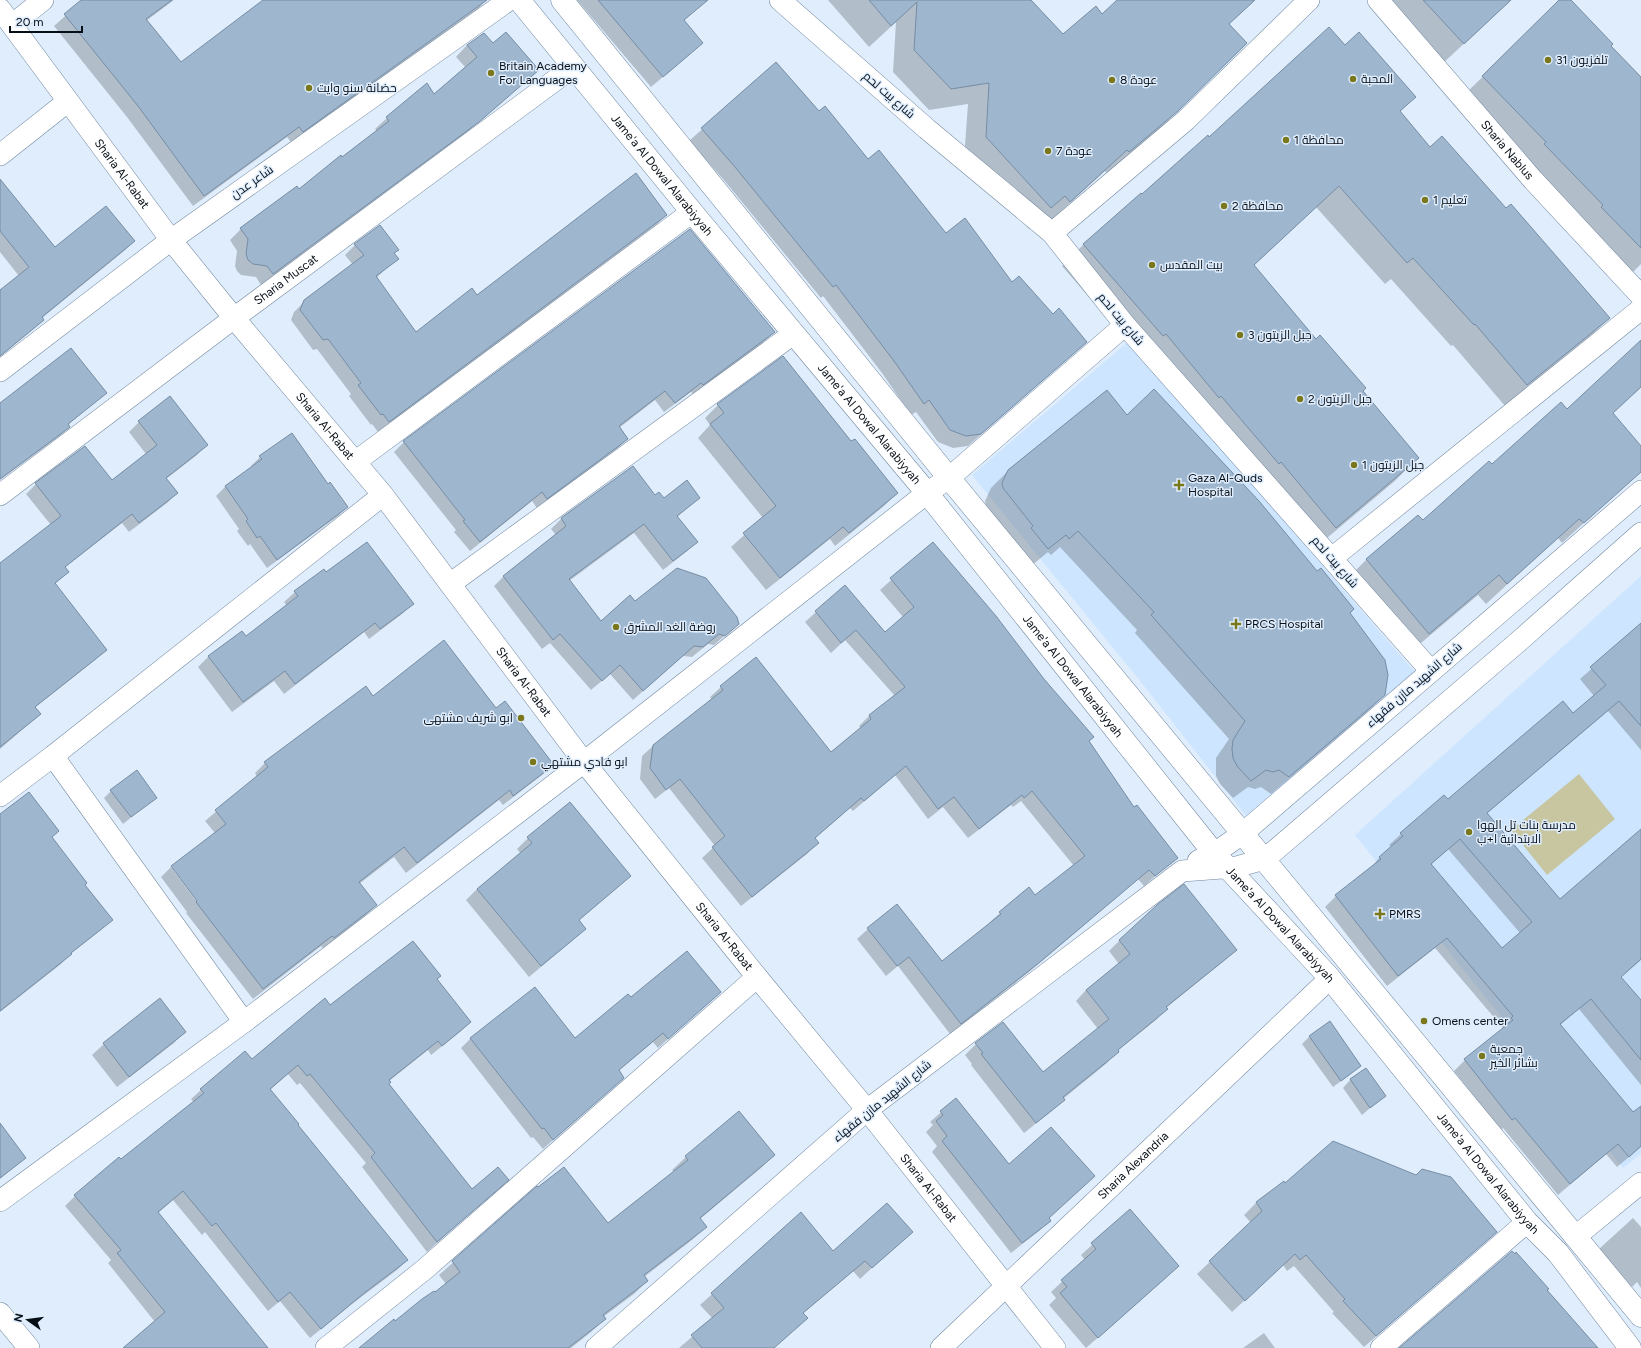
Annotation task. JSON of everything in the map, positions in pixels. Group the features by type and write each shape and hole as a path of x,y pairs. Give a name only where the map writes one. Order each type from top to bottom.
{"main road":[{"name":"Jame'a Al Dowal Alarabiyyah","path":"519,0 692,212 927,493 1225,862 1328,976 1527,1222 1558,1254 1630,1348"},
{"path":"562,0 949,478 1641,1316"}],"street":[{"path":"6,17 44,0"},
{"name":"شاعر عدن","path":"0,371 171,240 509,0"},
{"name":"شارع بيت لحم","path":"780,0 927,129 1052,233 1125,325 1431,671"},
{"path":"1052,233 1186,120 1309,0"},
{"name":"Sharia Nablus","path":"1378,0 1533,180 1641,296"},
{"name":"Sharia Al-Rabat","path":"6,17 171,240 234,318 383,495 584,762 757,977 867,1110 1056,1348"},
{"name":"Sharia Muscat","path":"0,495 234,318 573,67"},
{"path":"0,155 68,102"},
{"path":"355,462 692,212"},
{"path":"1332,558 1641,309"},
{"path":"0,1201 244,1022 584,762 927,493 949,478 1125,325"},
{"path":"450,584 793,334"},
{"name":"شارع الشهيد مازن فقهاء","path":"1225,862 1242,834 1641,491"},
{"path":"0,796 53,756 383,495"},
{"name":"شارع الشهيد مازن فقهاء","path":"596,1348 867,1110 1182,871 1225,862 1265,859 1518,642 1641,533"},
{"path":"53,756 244,1022"},
{"path":"326,1348 425,1269 757,977"},
{"name":"Sharia Alexandria","path":"941,1348 1325,984"},
{"path":"1575,1237 1641,1183"},
{"path":"1381,1348 1527,1222"},
{"path":"0,1313 29,1348"}],"shaded area":[{"path":"1128,342 1426,685 1247,817 1141,682 972,475"},
{"path":"1641,576 1641,1154 1623,1168 1355,835"}],"green space":[{"path":"1579,774 1615,819 1547,875 1511,830"}],"building":[{"path":"81,0 172,0 146,19 181,62 263,0 487,0 303,132 299,127 204,196 138,106 64,14"},
{"path":"598,0 708,0 684,20 703,43 663,77"},
{"path":"869,0 1031,0 1063,34 1096,6 1102,14 1117,0 1255,0 1229,24 1247,43 1178,111 1129,152 1127,150 1070,202 1065,196 1051,208 986,137 989,83 951,89 914,50 917,2 891,26"},
{"path":"1423,0 1511,0 1464,44"},
{"path":"1559,0 1571,0 1613,44 1611,46 1641,77 1641,248 1601,207 1603,205 1544,144 1546,142 1482,76"},
{"path":"1329,27 1345,45 1359,32 1416,97 1400,111 1430,147 1442,136 1506,208 1511,204 1610,318 1527,385 1475,324 1474,325 1413,258 1407,263 1339,186 1254,265 1316,339 1320,335 1366,388 1363,391 1419,458 1336,528 1281,462 1279,464 1221,396 1219,398 1166,334 1163,336 1083,244 1208,135 1209,137"},
{"path":"506,32 539,70 479,122 273,274 267,266 253,264 248,260 246,254 248,239 240,228 297,186 299,189 341,155 342,157 389,121 386,117 427,83 434,94 477,57 467,45 484,33 493,43"},
{"path":"776,62 819,111 825,106 868,159 879,150 946,233 965,218 1012,282 1019,276 1053,314 1059,308 1087,342 981,434 966,436 950,430 929,400 924,404 894,361 836,285 833,287 735,167 701,128"},
{"path":"636,173 667,215 389,422 383,414 381,415 358,385 361,383 328,339 323,340 300,310 304,300 364,255 354,244 380,225 399,250 394,253 399,259 376,276 416,332 472,288 477,295"},
{"path":"0,179 55,247 106,206 135,241 42,317 44,320 0,356 0,290 29,267 0,231"},
{"path":"690,229 775,332 703,385 701,383 675,403 665,391 619,426 628,439 547,499 542,492 480,542 463,521 465,520 403,441"},
{"path":"1641,340 1641,387 1613,413 1641,446 1641,472 1584,523 1579,519 1507,584 1499,575 1429,634 1366,559 1418,515 1423,520 1489,461 1492,464 1561,402 1567,409"},
{"path":"71,348 107,393 68,424 70,427 0,479 0,403"},
{"path":"783,356 851,441 855,439 898,493 849,533 843,527 780,578 743,533 776,506 710,424 724,413 717,404"},
{"path":"1154,389 1259,501 1317,571 1321,568 1354,609 1350,613 1385,660 1388,675 1385,695 1289,777 1279,770 1273,772 1266,770 1251,781 1237,766 1233,758 1232,749 1233,740 1245,721 1151,615 1154,612 1078,531 1069,539 1066,535 1048,549 1031,528 1033,526 1003,488 1002,483 1008,470 1107,390 1127,415"},
{"path":"170,396 208,445 166,478 178,493 139,523 132,514 65,567 69,572 55,583 107,650 35,707 41,714 0,747 0,563 61,516 35,483 85,446 112,480 157,445 138,421"},
{"path":"292,433 328,484 330,482 348,507 277,560 260,536 257,538 246,521 248,519 225,486 262,459 259,456"},
{"path":"633,466 655,495 659,492 664,498 687,480 700,498 677,516 698,542 673,561 644,524 569,579 601,621 630,595 635,601 677,568 706,578 737,617 739,624 725,636 719,634 703,647 694,646 643,691 620,665 602,681 560,634 553,640 503,576 566,526 561,518"},
{"path":"367,542 414,604 380,629 375,623 295,684 285,671 243,702 208,656 242,631 246,636 298,596 294,591 324,569 326,572"},
{"path":"933,542 996,616 1044,679 1094,737 1089,741 1134,807 1137,805 1178,858 1155,876 1149,870 1040,962 961,1024 909,957 897,966 867,928 897,904 942,961 1001,914 999,912 1029,887 1035,895 1085,856 1032,791 1024,798 1022,795 979,829 954,797 938,809 906,766 864,801 861,798 815,838 819,843 752,897 712,847 725,836 680,779 666,790 650,768 653,745 723,690 720,686 756,657 831,752 871,719 869,715 905,687 856,630 841,643 815,611 845,585 885,632 914,607 890,578"},
{"path":"1641,623 1641,726 1619,701 1487,813 1560,899 1641,829 1641,959 1621,977 1641,1000 1641,1060 1591,999 1560,1024 1633,1112 1641,1106 1641,1146 1629,1157 1618,1144 1570,1184 1515,1118 1512,1120 1464,1059 1513,1020 1511,1018 1513,1016 1447,938 1398,976 1335,895 1381,859 1379,857 1403,836 1400,833 1444,795 1448,799 1563,701 1573,713 1606,685 1590,667","holes":["1460,839 1532,922 1502,948 1431,864"]},
{"path":"444,640 496,708 505,701 554,765 513,796 510,790 417,863 404,847 359,882 377,905 334,938 332,936 263,989 196,902 197,901 171,866 226,824 215,810 268,767 264,762 366,686 373,696"},
{"path":"137,770 157,798 131,817 110,790"},
{"path":"29,792 59,831 52,837 87,883 85,885 113,920 0,1011 0,814"},
{"path":"570,802 631,876 579,920 586,929 541,966 477,889 532,843 527,837"},
{"path":"1184,884 1237,950 1166,1007 1168,1009 1118,1050 1119,1052 1063,1097 1065,1100 1036,1123 981,1054 983,1053 975,1043 1003,1022 1043,1072 1109,1019 1086,990 1130,954 1119,940 1158,904"},
{"path":"413,941 441,976 437,979 471,1022 442,1046 438,1041 389,1080 391,1082 389,1084 472,1189 498,1167 509,1180 437,1242 371,1157 375,1153 310,1074 307,1076 298,1065 270,1089 408,1260 363,1294 321,1329 290,1292 278,1302 216,1223 212,1226 183,1191 158,1212 268,1348 123,1348 165,1312 117,1253 121,1250 74,1195 119,1157 121,1159 204,1093 200,1089 245,1051 252,1059 325,998 330,1005"},
{"path":"687,951 721,992 668,1039 663,1033 619,1070 624,1078 553,1140 544,1128 542,1129 470,1038 535,987 575,1038 628,994 631,997"},
{"path":"160,998 186,1032 129,1077 103,1043"},
{"path":"1330,1021 1361,1066 1341,1081 1309,1036"},
{"path":"1366,1068 1386,1096 1370,1108 1350,1079"},
{"path":"956,1098 1009,1164 1051,1127 1095,1176 1049,1218 1051,1221 1022,1243 942,1141 947,1136 936,1121 943,1115 940,1111"},
{"path":"739,1111 775,1155 700,1218 707,1227 644,1275 648,1281 603,1315 606,1319 568,1348 359,1348 394,1319 395,1321 422,1299 434,1291 435,1292 460,1272 452,1261 537,1186 538,1187 564,1167 608,1223 688,1160 685,1156"},
{"path":"0,1123 26,1158 0,1178"},
{"path":"1333,1141 1416,1175 1422,1169 1451,1177 1497,1232 1376,1336 1343,1301 1345,1299 1306,1255 1300,1260 1295,1254 1245,1301 1209,1261 1262,1211 1256,1202 1284,1181 1285,1183"},
{"path":"887,1203 913,1232 872,1268 865,1261 803,1313 808,1318 774,1348 702,1348 691,1335 724,1308 711,1293 801,1212 833,1251"},
{"path":"1130,1209 1179,1266 1098,1338 1060,1293 1067,1287 1061,1280 1096,1249 1091,1243"},
{"path":"1512,1251 1515,1254 1516,1252 1549,1289 1547,1290 1598,1348 1399,1348"}],"place":[{"name":"تلفزيون 31","path":"1548,60"},
{"name":"Britain Academy For Languages","path":"491,73"},
{"name":"المحبة","path":"1353,79"},
{"name":"عودة 8","path":"1112,80"},
{"name":"حضانة سنو وايت","path":"309,88"},
{"name":"محافظة 1","path":"1286,140"},
{"name":"عودة 7","path":"1048,151"},
{"name":"تعليم 1","path":"1425,200"},
{"name":"محافظة 2","path":"1224,206"},
{"name":"بيت المقدس","path":"1152,265"},
{"name":"جبل الزيتون 3","path":"1240,335"},
{"name":"جبل الزيتون 2","path":"1300,399"},
{"name":"جبل الزيتون 1","path":"1354,465"},
{"name":"Gaza Al-Quds Hospital","path":"1179,485"},
{"name":"PRCS Hospital","path":"1236,624"},
{"name":"روضة الغد المشرق","path":"616,627"},
{"name":"ابو شريف مشتهى","path":"521,718"},
{"name":"ابو فادي مشتهي","path":"533,762"},
{"name":"مدرسة بنات تل الهوا الابتدائية ا+ب","path":"1469,832"},
{"name":"PMRS","path":"1380,914"},
{"name":"Omens center","path":"1424,1021"},
{"name":"جمعية بشائر الخير","path":"1482,1056"}]}
